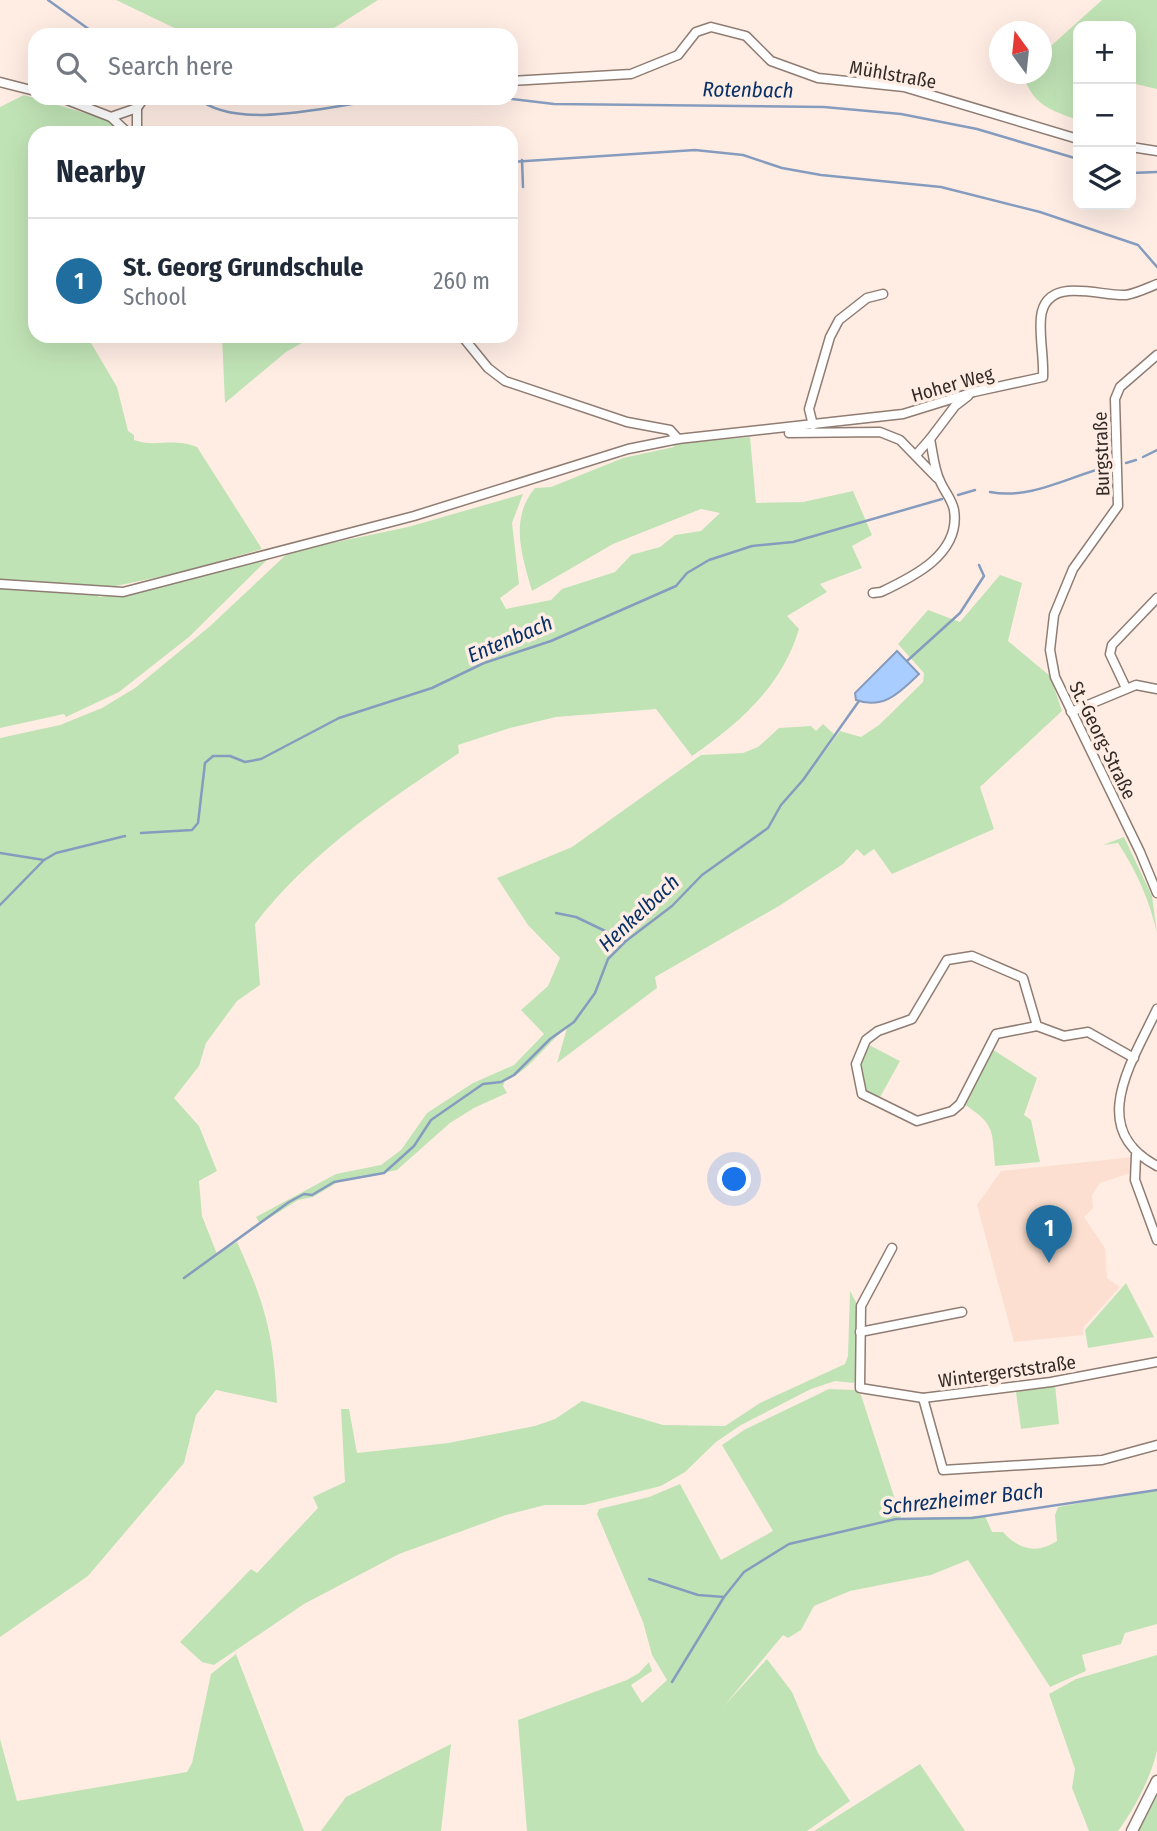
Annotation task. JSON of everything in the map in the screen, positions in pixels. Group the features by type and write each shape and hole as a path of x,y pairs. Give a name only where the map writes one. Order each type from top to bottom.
{"street":[{"name":"Mühlstraße","path":"518,81 631,74 678,55 696,32 711,27 746,36 771,61 818,78 904,87 1073,138"},
{"path":"0,82 28,89"},
{"path":"80,105 111,117 121,126"},
{"path":"137,126 140,105"},
{"path":"111,117 138,108"},
{"path":"1136,148 1157,151"},
{"name":"Hoher Weg","path":"0,584 123,592 414,516 628,449 678,439 903,414 974,391 1043,377 1041,318 1049,300 1056,295 1081,289 1126,295 1157,284"},
{"path":"813,425 809,409 834,329 849,309 867,298 883,293"},
{"path":"468,343 488,369 505,381 627,422 670,430 678,439"},
{"name":"Burgstraße","path":"1055,677 1050,650 1054,615 1073,569 1118,506 1115,399 1120,387 1157,355"},
{"path":"916,455 955,406 974,391"},
{"path":"783,429 789,433 880,432 900,440 939,480"},
{"path":"873,593 902,582 933,563 950,539 954,511 939,480 930,439"},
{"path":"1126,688 1110,654 1112,645 1157,598"},
{"name":"St.-Georg-Straße","path":"1055,677 1140,852 1157,893"},
{"path":"1071,712 1136,685 1157,689"},
{"path":"1037,1026 1023,978 972,956 947,960 912,1018 878,1031 866,1040 856,1065 862,1094 917,1121 951,1111 960,1104 996,1034 1037,1026 1064,1036 1087,1031 1134,1058"},
{"path":"1157,1009 1117,1099 1121,1126 1136,1155 1135,1180 1157,1240"},
{"path":"1136,1155 1157,1166"},
{"path":"892,1248 861,1306 860,1332 962,1312"},
{"name":"Wintergerststraße","path":"860,1332 860,1388 923,1398 1051,1382 1157,1362"},
{"path":"923,1398 943,1469 1102,1461 1157,1445"},
{"path":"1132,1831 1157,1781"}],"shaded area":[{"path":"1133,1157 1133,1172 1100,1183 1092,1195 1093,1208 1084,1217 1105,1248 1107,1278 1120,1287 1083,1328 1083,1335 1014,1342 977,1205 1001,1171"}],"green space":[{"path":"116,0 378,0 334,28 174,28"},
{"path":"1102,0 1157,0 1157,89 1136,84 1136,21 1079,21"},
{"path":"1073,26 1073,118 1040,102 1027,84 1052,84 1052,45"},
{"path":"24,95 28,96 28,105 58,105 105,119 114,126 28,126 28,343 91,343 117,387 128,431 134,435 134,440 197,447 262,549 182,572 97,590 99,597 129,593 269,558 189,637 119,692 66,717 64,714 0,728 0,107"},
{"path":"222,343 302,343 286,352 225,403"},
{"path":"750,437 756,503 803,502 853,491 872,535 852,546 862,568 820,584 827,592 787,616 799,629 782,668 770,686 727,730 692,756 656,709 556,717 458,745 459,753 376,810 324,851 255,924 260,985 237,1001 206,1043 199,1066 174,1098 199,1126 217,1171 199,1181 202,1216 217,1254 237,1242 255,1283 270,1339 277,1403 216,1390 196,1415 184,1463 88,1576 0,1637 0,738 60,725 102,708 135,688 209,627 289,552 408,527 523,494 512,523 519,584 500,598 506,609 551,600 562,589 615,572 631,555 660,547 675,535 701,531 720,513 701,509 613,544 532,591 522,551 520,525 522,512 535,488 551,487 623,458 674,447 674,444"},
{"path":"1000,575 1022,583 1008,641 1050,676 1062,711 980,787 994,829 892,874 874,849 864,856 857,849 843,864 779,906 655,977 657,988 557,1063 567,1028 530,1064 505,1081 503,1086 507,1093 450,1123 397,1170 338,1182 313,1197 298,1200 260,1224 256,1217 336,1174 381,1165 401,1150 427,1113 473,1083 514,1065 544,1034 521,1010 548,986 560,958 528,925 497,878 572,847 701,755 743,753 758,747 779,728 811,726 816,731 823,724 834,734 818,761 840,731 861,737 879,725 923,682 924,673 898,644 928,610 960,622"},
{"path":"1124,837 1152,896 1157,933 1146,897 1125,854 1118,843 1103,845"},
{"path":"869,1045 900,1061 879,1099 865,1093 859,1065"},
{"path":"992,1049 1037,1078 1024,1115 1031,1120 1040,1162 995,1166 992,1136 987,1123 964,1104"},
{"path":"1126,1283 1154,1337 1088,1348 1085,1330"},
{"path":"850,1291 857,1304 857,1373 854,1383 835,1381 811,1389 741,1425 716,1442 685,1472 661,1486 584,1505 545,1505 506,1515 399,1554 304,1604 214,1665 202,1662 180,1642 251,1569 257,1573 318,1508 313,1497 345,1482 341,1409 349,1409 357,1453 448,1443 535,1426 555,1419 582,1401 663,1425 725,1426 760,1403 845,1364 848,1356"},
{"path":"1055,1385 1059,1424 1021,1429 1016,1392"},
{"path":"829,1389 854,1390 861,1395 901,1518 985,1516 992,1532 1003,1532 1015,1543 1035,1549 1057,1541 1055,1515 1058,1507 1157,1489 1157,1624 1125,1633 1121,1644 1082,1655 1086,1671 1050,1687 968,1560 931,1575 850,1591 814,1606 801,1630 788,1638 783,1635 724,1706 767,1659 792,1692 818,1753 850,1801 807,1831 527,1831 518,1720 627,1680 639,1673 649,1662 652,1671 631,1685 642,1703 667,1680 652,1655 643,1622 597,1514 599,1509 649,1497 680,1484 721,1560 773,1531 722,1445 744,1430"},
{"path":"236,1654 304,1831 0,1831 0,1739 17,1801 187,1772 192,1763 211,1674"},
{"path":"1157,1655 1157,1751 1146,1783 1118,1831 1089,1831 1072,1788 1075,1769 1049,1694 1076,1679"},
{"path":"451,1744 441,1831 321,1831 346,1797"},
{"path":"920,1764 965,1831 814,1831"},
{"path":"1157,1793 1157,1831 1137,1831"}],"water":[{"path":"897,651 919,674 891,698 875,703 856,700 855,693"}],"waterway":[{"name":"Rotenbach","path":"48,0 87,28"},
{"name":"Rotenbach","path":"518,100 554,104 824,107 901,114 977,129 1073,158"},
{"name":"Rotenbach","path":"210,105 239,114 265,115 346,105"},
{"path":"518,162 695,150 743,155 782,168 821,175 941,187 1040,212 1138,245 1157,267"},
{"path":"522,160 523,187"},
{"name":"Rotenbach","path":"1136,173 1157,172"},
{"name":"Entenbach","path":"1143,457 1157,450"},
{"name":"Entenbach","path":"1126,463 1136,460"},
{"name":"Entenbach","path":"990,492 1006,494 1036,490 1110,466"},
{"name":"Entenbach","path":"958,495 975,490"},
{"name":"Entenbach","path":"141,833 192,830 198,823 205,763 213,756 230,756 245,762 261,759 339,718 432,688 484,663 551,641 676,586 687,573 709,560 752,546 793,542 942,499"},
{"name":"Henkelbach","path":"907,661 960,613 984,576 979,565"},
{"name":"Henkelbach","path":"184,1278 304,1194 312,1195 334,1182 384,1173 414,1146 431,1120 483,1084 501,1082 514,1075 550,1039 574,1022 595,993 608,959 626,941 672,906 702,875 768,828 781,805 803,780 859,701"},
{"name":"Entenbach","path":"0,853 44,860 56,853 125,836"},
{"path":"0,905 44,860"},
{"path":"556,913 576,917 626,941"},
{"name":"Schrezheimer Bach","path":"672,1682 724,1597 744,1572 789,1544 896,1519 972,1518 1157,1490"},
{"path":"649,1579 698,1595 724,1597"}],"place":[{"name":"St. Georg Grundschule","path":"1049,1263"}]}
